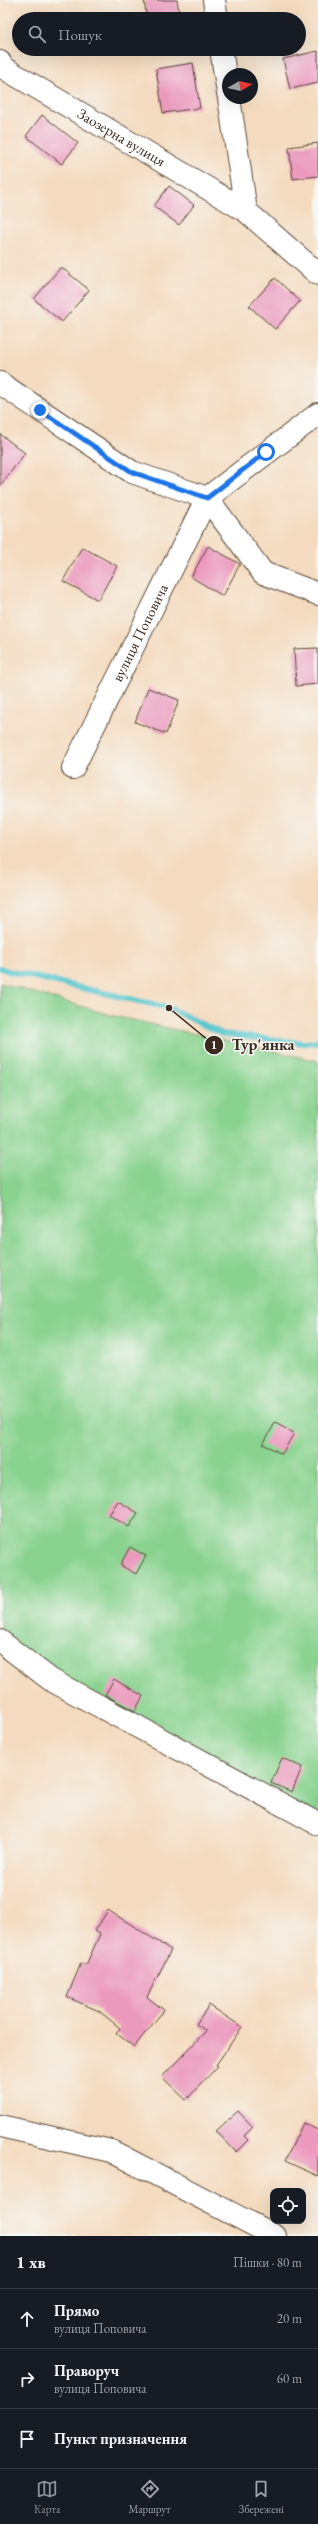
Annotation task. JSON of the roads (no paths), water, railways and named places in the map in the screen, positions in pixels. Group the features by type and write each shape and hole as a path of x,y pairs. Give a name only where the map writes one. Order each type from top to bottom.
{"street":[{"path":"214,0 216,12"},
{"path":"222,56 224,68"},
{"name":"Заозерна вулиця","path":"0,62 2,67 246,211 318,274"},
{"path":"230,104 246,211"},
{"path":"0,383 132,472 207,498 264,573 318,594"},
{"name":"вулиця Поповича","path":"73,768 207,498 318,414"},
{"path":"0,1642 51,1680 318,1824"},
{"path":"0,2126 111,2151 275,2236"}],"waterway":[{"path":"0,968 169,1008 222,1034 303,1043 318,1042"}],"place":[{"name":"Тур'янка","path":"169,1008"}]}
